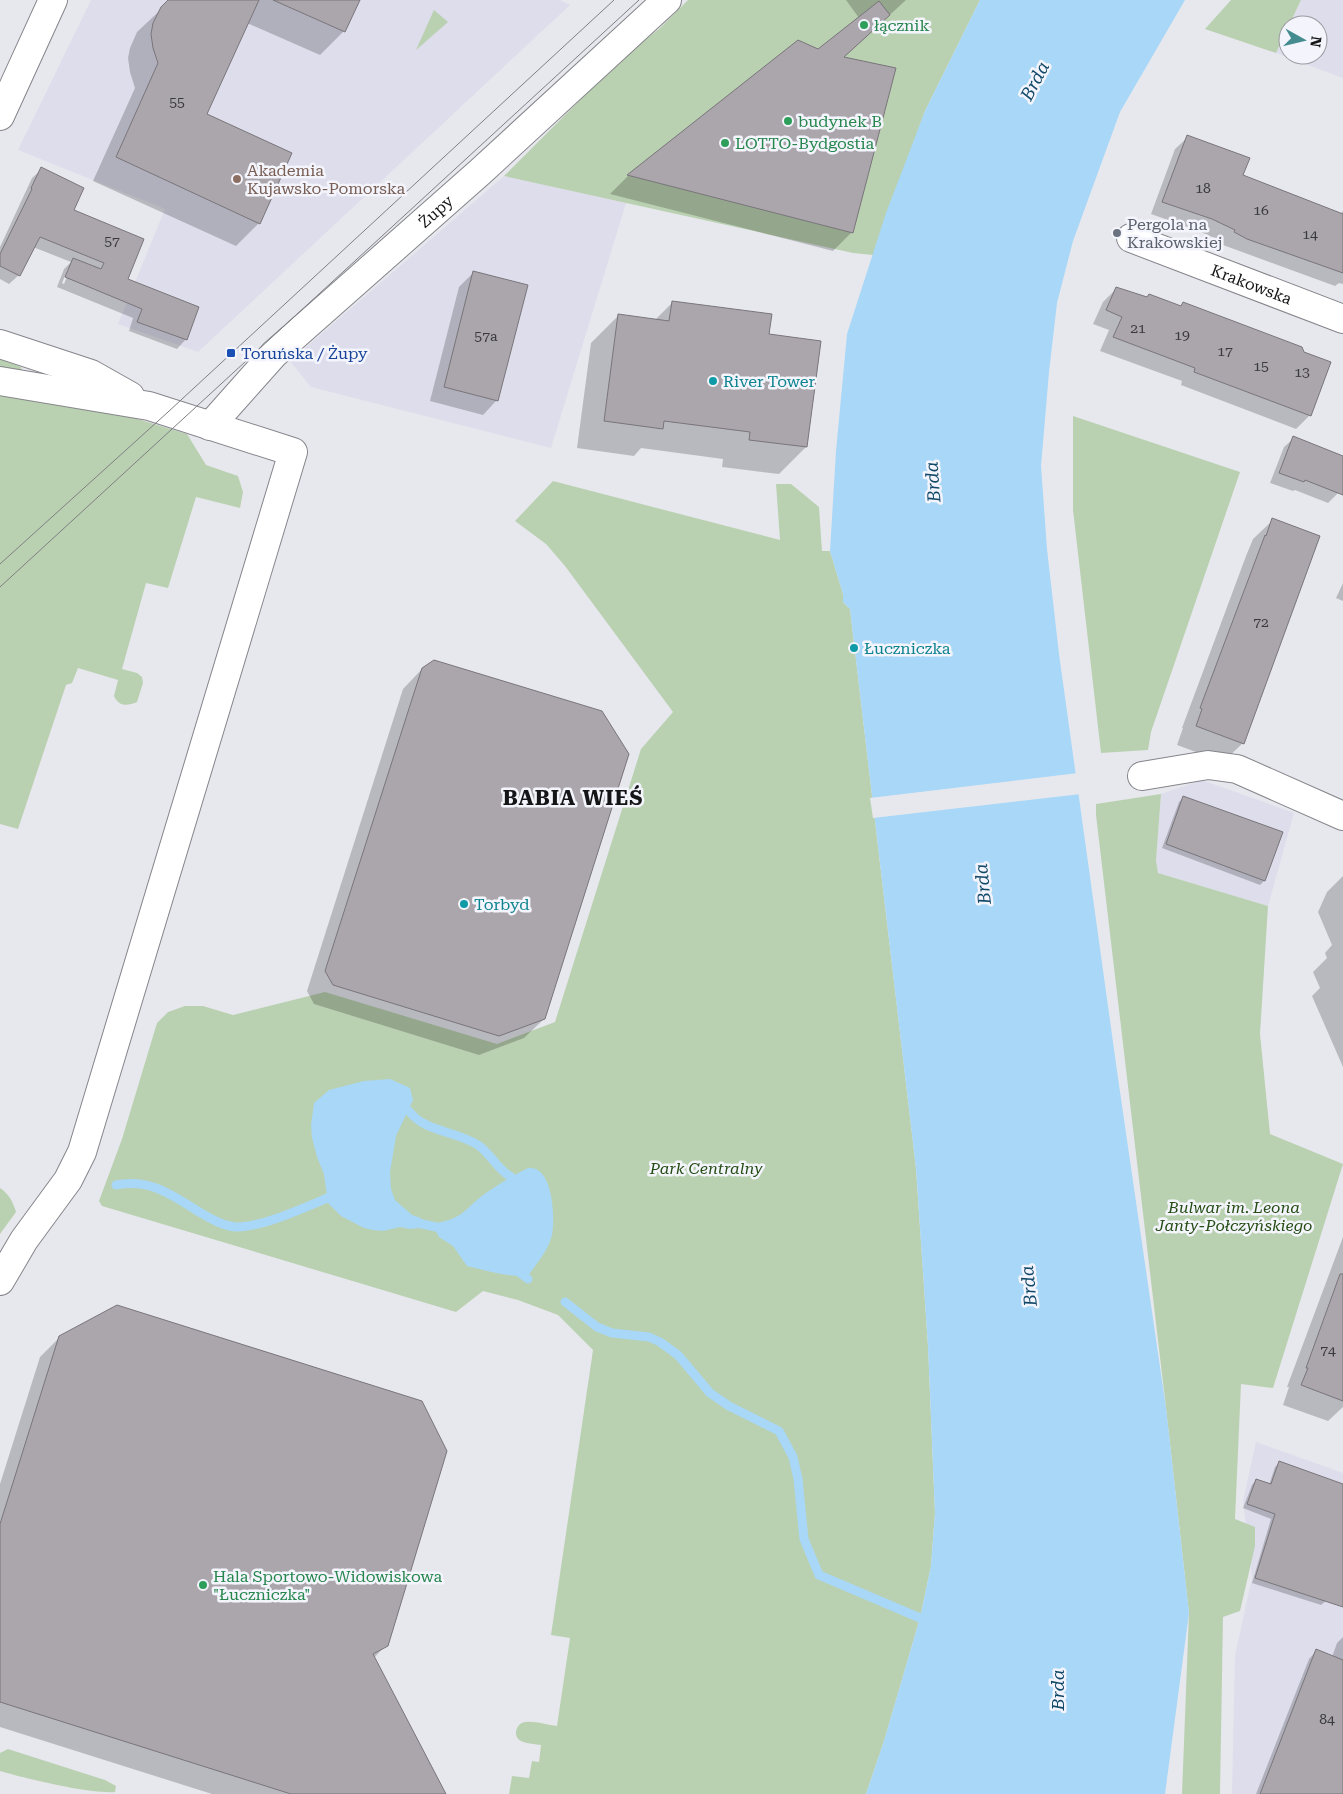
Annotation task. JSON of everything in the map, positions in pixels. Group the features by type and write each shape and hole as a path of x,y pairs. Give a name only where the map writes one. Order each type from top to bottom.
{"street":[{"path":"0,116 53,0"},
{"name":"Żupy","path":"210,426 274,354 487,165 638,28 666,0"},
{"name":"Krakowska","path":"1131,238 1343,319"},
{"path":"0,344 91,374 149,406"},
{"path":"0,381 149,406 293,452 82,1152 68,1180 24,1240 0,1281"},
{"path":"1142,776 1208,765 1237,769 1343,816"}],"shaded area":[{"name":"Akademia Kujawsko-Pomorska","path":"91,0 560,0 570,5 198,352 118,324 165,209 18,150"},
{"path":"1301,0 1343,0 1343,78 1308,65 1328,65 1328,15 1294,15"},
{"path":"504,176 626,203 551,448 311,387 290,361"},
{"path":"1202,780 1294,813 1268,906 1158,873 1156,861 1161,794"},
{"path":"1256,1442 1343,1473 1343,1794 1232,1794 1235,1655 1252,1578 1243,1501"}],"green space":[{"name":"LOTTO-Bydgostia","path":"688,0 980,0 925,111 873,255 853,253 504,176 624,56 659,29"},
{"path":"1231,0 1301,0 1294,15 1278,15 1278,49 1276,53 1205,29"},
{"path":"434,10 448,22 416,50"},
{"path":"0,359 21,367 22,370 20,372 0,368"},
{"path":"0,391 108,410 187,434 206,465 238,476 243,492 240,508 196,497 168,588 146,583 122,669 137,673 142,677 143,683 137,702 127,705 121,704 114,696 118,680 78,668 72,683 66,685 18,829 0,824"},
{"path":"1073,416 1240,472 1151,732 1148,750 1101,753 1073,510"},
{"name":"Park Centralny","path":"553,481 780,540 776,484 791,484 819,507 822,551 830,551 843,594 843,602 850,609 916,1168 928,1346 935,1513 931,1566 920,1618 884,1741 866,1794 509,1794 512,1776 529,1778 532,1761 539,1762 541,1745 526,1743 518,1739 516,1730 520,1724 530,1722 557,1726 570,1638 551,1635 593,1350 558,1315 518,1300 483,1291 456,1312 102,1206 99,1201 122,1139 157,1023 168,1012 185,1006 203,1006 233,1015 325,992 497,1044 555,1022 641,749 673,712 565,566 546,544 515,521"},
{"name":"Bulwar im. Leona Janty-Połczyńskiego","path":"1161,794 1156,861 1158,873 1268,906 1260,1034 1270,1134 1343,1164 1273,1388 1241,1384 1235,1519 1255,1527 1255,1546 1240,1611 1223,1617 1220,1794 1182,1794 1189,1613 1096,815 1096,804"},
{"path":"0,1188 14,1205 16,1212 0,1234"},
{"path":"8,1749 105,1780 116,1786 115,1792 90,1791 42,1782 0,1771 0,1753"}],"water":[{"name":"Brda","path":"980,0 1185,0 1120,112 1073,241 1057,303 1041,466 1047,549 1059,654 1166,1408 1189,1613 1165,1794 866,1794 884,1741 920,1618 931,1566 935,1513 928,1346 916,1168 850,609 843,602 843,594 830,551 836,451 847,334 886,213 925,111"},
{"path":"390,1079 410,1088 413,1100 396,1136 390,1172 391,1189 395,1200 412,1215 421,1218 420,1228 400,1227 383,1231 364,1228 341,1216 328,1203 324,1174 317,1157 311,1125 314,1103 329,1090 364,1081"},
{"path":"528,1168 537,1169 544,1176 550,1191 553,1228 545,1252 528,1276 505,1275 467,1266 453,1246 439,1237 435,1230 437,1223 452,1219 463,1213 488,1191"}],"pier":[{"path":"1078,773 1081,794 873,818 870,798"}],"building":[{"path":"168,0 259,0 207,114 292,153 260,224 116,157 158,63 151,34 153,23 161,7"},
{"path":"273,0 360,0 345,32"},
{"name":"budynek B","path":"879,1 890,15 844,57 896,68 853,233 627,175 798,40 818,49"},
{"path":"1187,135 1250,158 1243,175 1343,214 1343,273 1247,239 1234,232 1235,230 1212,219 1162,202"},
{"path":"41,167 84,188 74,210 144,239 128,279 199,307 187,340 137,322 142,309 65,277 73,258 101,269 104,263 40,237 20,276 0,266 0,254"},
{"path":"473,271 528,285 498,401 444,387"},
{"path":"1116,287 1147,297 1149,294 1181,306 1183,302 1302,347 1304,352 1331,362 1311,416 1194,372 1195,368 1113,337 1122,317 1106,310"},
{"name":"River Tower","path":"672,301 772,314 769,334 821,341 807,447 749,440 750,432 664,421 663,429 604,421 618,314 669,321"},
{"path":"1293,436 1343,456 1343,495 1305,480 1304,482 1279,473"},
{"path":"1272,518 1320,536 1244,744 1196,726 1202,709 1200,708"},
{"name":"Torbyd","path":"434,660 602,711 629,754 545,1019 499,1036 333,985 325,971 422,668"},
{"path":"1183,796 1283,832 1265,881 1166,844"},
{"path":"1340,1274 1343,1274 1343,1401 1301,1385"},
{"name":"Hala Sportowo-Widowiskowa \"Łuczniczka\"","path":"117,1305 422,1401 447,1451 388,1646 373,1654 446,1794 291,1794 0,1702 0,1524 59,1336"},
{"path":"1279,1461 1343,1484 1343,1607 1255,1578 1275,1514 1247,1504 1256,1479 1271,1484"},
{"path":"1316,1649 1343,1660 1343,1794 1260,1794"}],"waterway":[{"path":"409,1111 423,1123 470,1140 478,1145 511,1177"},
{"path":"116,1185 129,1183 151,1186 171,1195 213,1220 236,1227 273,1220 337,1194"},
{"path":"409,1221 445,1229"},
{"path":"515,1269 528,1279"},
{"path":"565,1302 597,1327 612,1333 649,1337 660,1342 678,1355 710,1393 729,1406 779,1431 793,1457 798,1479 804,1539 819,1575 920,1618"}],"tram line":[{"path":"0,564 168,412 614,0"},
{"path":"0,587 639,0"}],"place":[{"name":"łącznik","path":"864,25"},
{"name":"budynek B","path":"788,121"},
{"name":"LOTTO-Bydgostia","path":"725,143"},
{"name":"Akademia Kujawsko-Pomorska","path":"237,179"},
{"name":"Pergola na Krakowskiej","path":"1117,233"},
{"name":"Toruńska / Żupy","path":"231,353"},
{"name":"River Tower","path":"713,381"},
{"name":"Łuczniczka","path":"854,648"},
{"name":"Torbyd","path":"464,904"},
{"name":"Hala Sportowo-Widowiskowa \"Łuczniczka\"","path":"203,1585"}],"district":[{"name":"BABIA WIEŚ","path":"573,798"}]}
